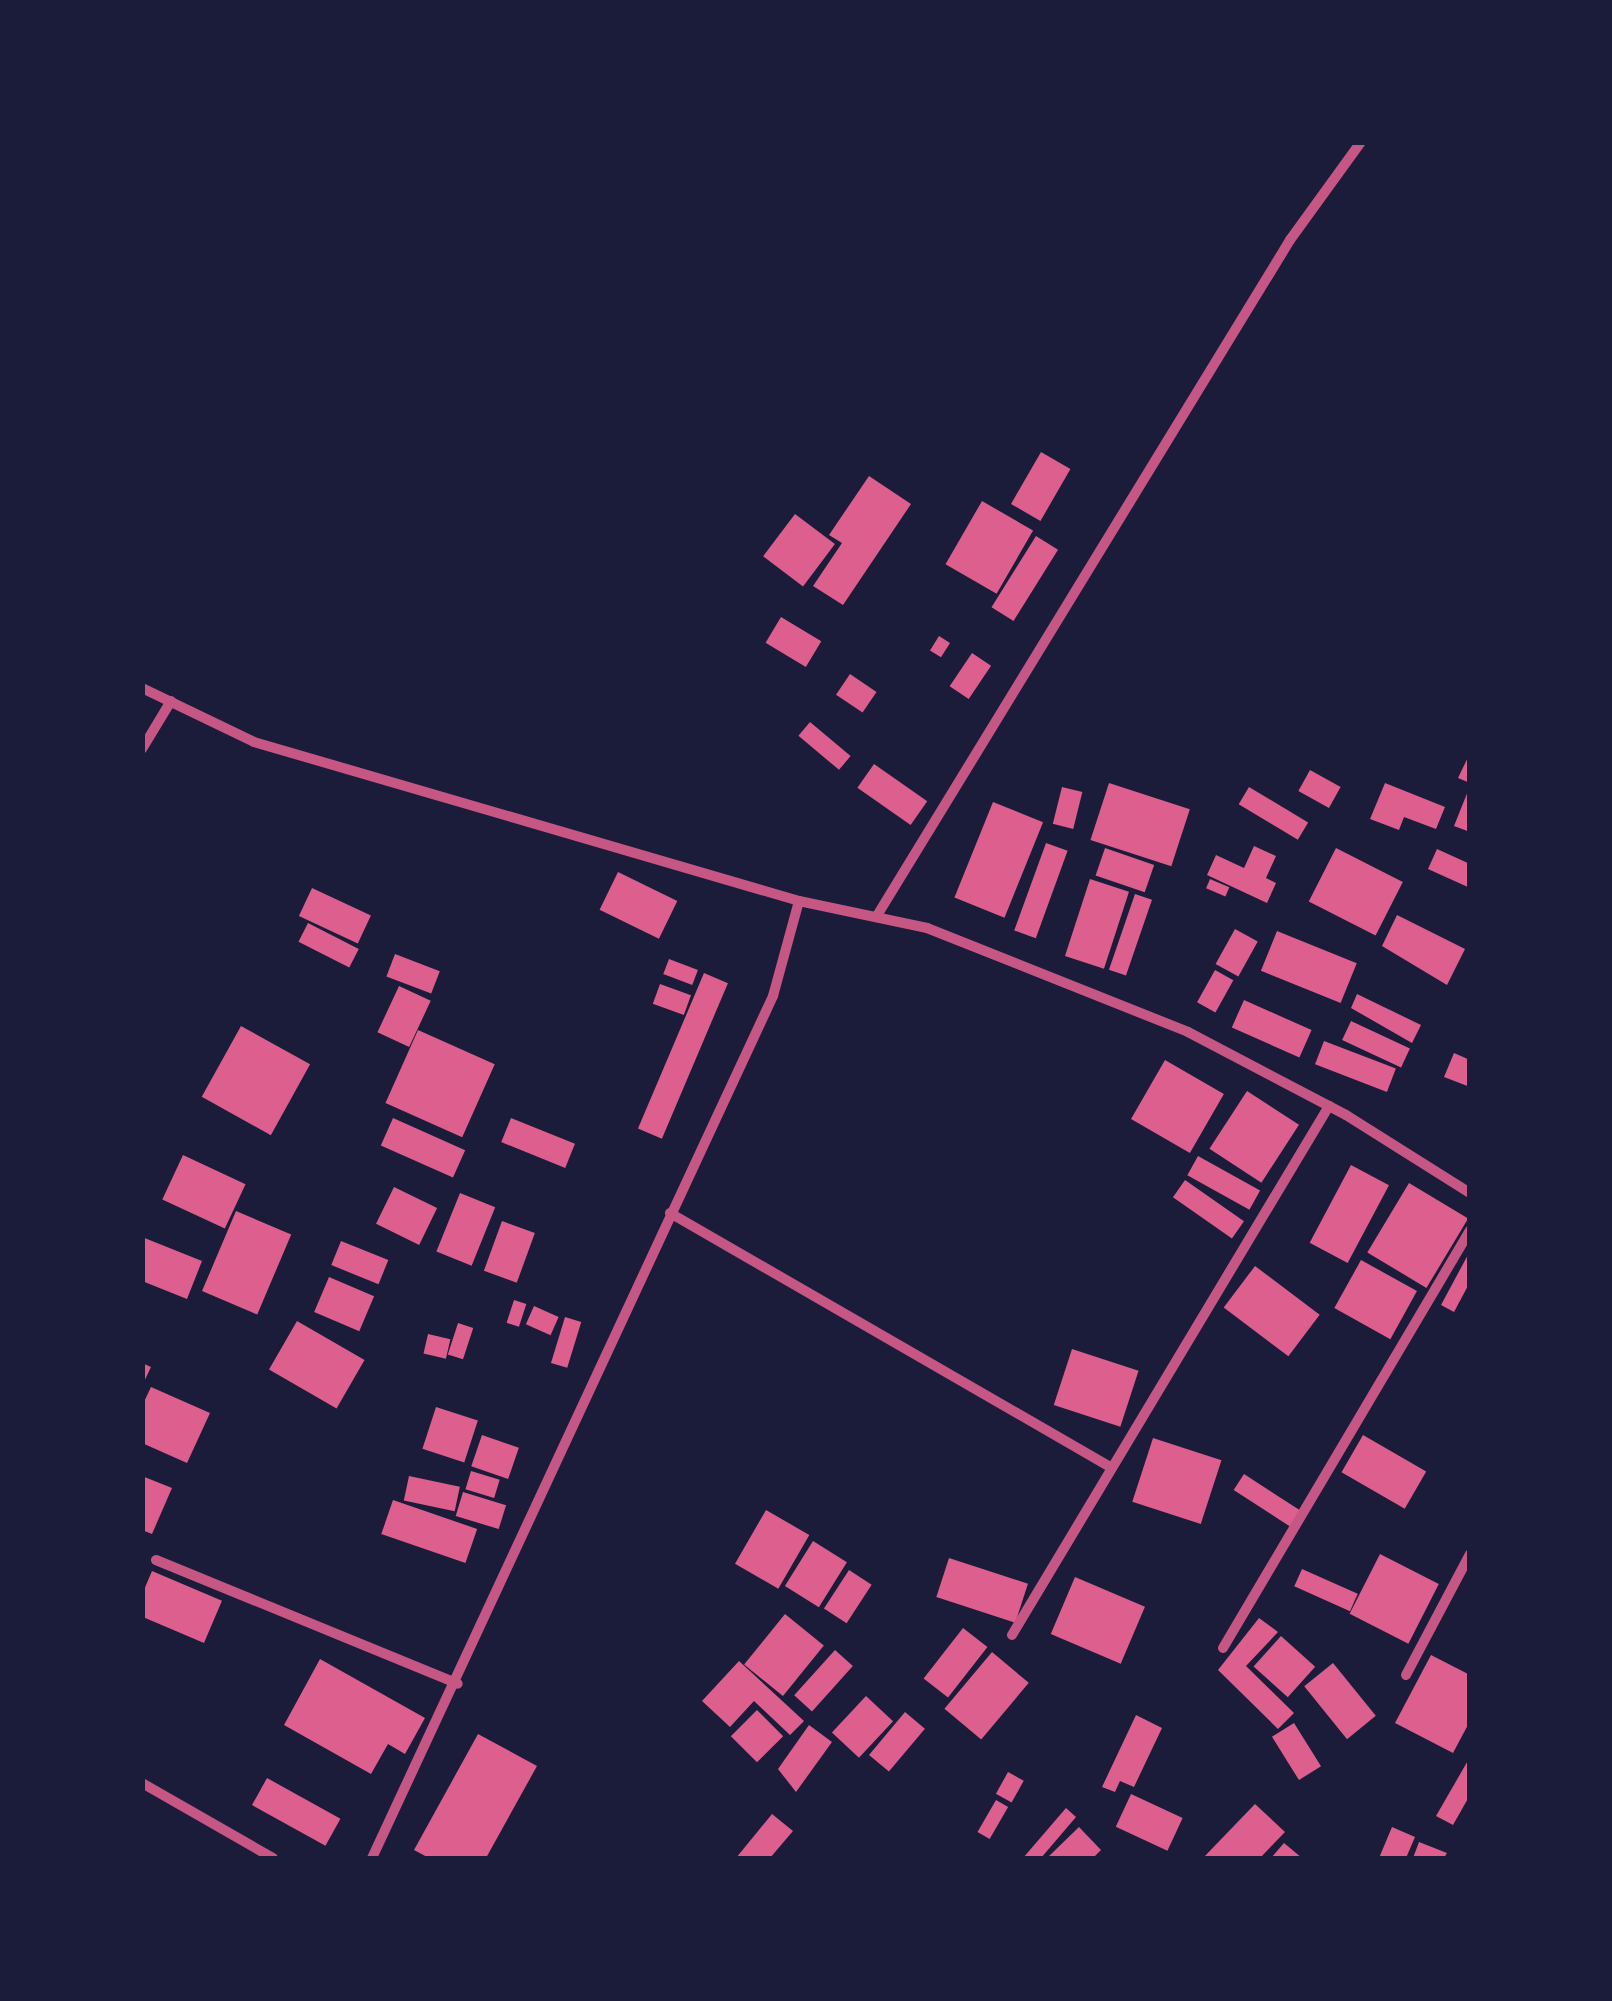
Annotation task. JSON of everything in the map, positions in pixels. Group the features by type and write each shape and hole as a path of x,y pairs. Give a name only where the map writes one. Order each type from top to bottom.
{"street":[{"path":"878,914 1290,240 1361,142"},
{"path":"142,688 254,742 799,901 878,914 1188,1032 1329,1106 1470,1193"},
{"path":"142,749 171,702"},
{"path":"372,1858 458,1684 532,1503 773,996 799,901"},
{"path":"1012,1635 1329,1106"},
{"path":"670,1213 1112,1468"},
{"path":"1223,1648 1470,1231"},
{"path":"1406,1675 1470,1554"},
{"path":"156,1560 458,1684"},
{"path":"142,1783 273,1858"}],"building":[{"path":"1041,452 1070,469 1040,521 1011,504"},
{"path":"869,476 911,504 843,605 813,586 842,543 829,535"},
{"path":"982,501 1033,530 997,594 946,564"},
{"path":"795,514 835,544 803,586 763,556"},
{"path":"1036,536 1058,550 1014,621 991,607"},
{"path":"781,617 821,641 806,667 766,643"},
{"path":"939,636 950,643 941,657 930,650"},
{"path":"972,653 991,666 969,699 950,686"},
{"path":"850,674 877,692 863,713 836,695"},
{"path":"810,722 851,756 839,770 798,736"},
{"path":"1470,753 1470,783 1458,778"},
{"path":"874,764 927,801 911,825 857,788"},
{"path":"1310,770 1341,787 1329,808 1298,791"},
{"path":"1109,783 1190,809 1171,866 1090,840"},
{"path":"1385,783 1445,807 1436,829 1404,817 1399,830 1370,819"},
{"path":"1470,786 1470,832 1454,826"},
{"path":"1062,787 1082,792 1073,829 1053,824"},
{"path":"1249,787 1308,823 1298,840 1239,804"},
{"path":"993,802 1043,822 1004,918 954,897"},
{"path":"1046,843 1068,851 1036,938 1014,930"},
{"path":"1254,846 1276,856 1266,878 1276,883 1267,903 1207,875 1216,855 1244,868"},
{"path":"1105,848 1154,865 1145,892 1096,875"},
{"path":"1336,848 1403,882 1376,936 1309,901"},
{"path":"1437,849 1470,864 1470,888 1428,869"},
{"path":"618,872 677,901 659,939 600,910"},
{"path":"1090,879 1129,892 1104,969 1065,956"},
{"path":"1210,879 1229,887 1225,896 1206,888"},
{"path":"312,888 371,915 358,944 299,916"},
{"path":"1135,894 1152,900 1126,976 1109,970"},
{"path":"1397,915 1465,949 1447,985 1382,946"},
{"path":"308,923 359,949 349,968 298,942"},
{"path":"1235,929 1258,942 1238,977 1216,964"},
{"path":"1277,931 1357,963 1341,1003 1261,971"},
{"path":"395,954 440,971 431,994 386,976"},
{"path":"669,959 698,970 692,985 663,974"},
{"path":"1215,970 1233,980 1215,1013 1197,1002"},
{"path":"704,973 728,983 662,1139 638,1129"},
{"path":"660,984 691,995 684,1015 653,1004"},
{"path":"399,986 431,1001 409,1047 377,1032"},
{"path":"1357,994 1421,1025 1412,1043 1351,1008"},
{"path":"1244,1000 1312,1030 1299,1058 1232,1027"},
{"path":"1351,1021 1410,1048 1401,1068 1342,1040"},
{"path":"241,1026 310,1064 271,1135 202,1097"},
{"path":"418,1030 495,1064 462,1137 385,1103"},
{"path":"1324,1041 1396,1069 1387,1092 1315,1064"},
{"path":"1454,1053 1470,1060 1470,1087 1444,1077"},
{"path":"1165,1060 1224,1094 1190,1153 1131,1119"},
{"path":"1247,1091 1299,1125 1261,1183 1209,1149"},
{"path":"393,1118 465,1150 453,1178 381,1145"},
{"path":"511,1118 575,1144 565,1168 501,1142"},
{"path":"183,1155 246,1184 225,1229 162,1199"},
{"path":"1198,1156 1260,1190 1249,1210 1187,1175"},
{"path":"1351,1165 1389,1185 1348,1263 1310,1243"},
{"path":"1185,1180 1244,1221 1232,1238 1173,1197"},
{"path":"1409,1183 1468,1219 1426,1288 1367,1252"},
{"path":"394,1187 437,1208 419,1245 376,1224"},
{"path":"460,1193 495,1207 472,1266 436,1251"},
{"path":"236,1211 291,1234 257,1315 202,1291"},
{"path":"502,1221 535,1233 517,1283 484,1271"},
{"path":"142,1237 202,1261 187,1299 142,1281"},
{"path":"341,1241 388,1260 379,1284 331,1265"},
{"path":"1470,1251 1470,1282 1454,1312 1441,1305"},
{"path":"1361,1260 1417,1291 1390,1339 1334,1308"},
{"path":"1255,1266 1320,1315 1288,1356 1224,1308"},
{"path":"329,1277 374,1296 359,1331 314,1312"},
{"path":"514,1300 526,1304 519,1327 507,1323"},
{"path":"534,1306 559,1317 551,1335 526,1324"},
{"path":"565,1317 581,1322 567,1368 551,1363"},
{"path":"297,1321 365,1360 337,1408 269,1369"},
{"path":"458,1323 473,1328 463,1359 448,1354"},
{"path":"428,1334 450,1339 446,1359 424,1353"},
{"path":"1072,1349 1139,1371 1120,1427 1054,1405"},
{"path":"142,1363 151,1367 142,1386"},
{"path":"151,1387 210,1413 187,1463 142,1443 142,1406"},
{"path":"436,1407 478,1421 464,1462 422,1449"},
{"path":"482,1435 519,1448 508,1479 471,1466"},
{"path":"1363,1435 1426,1472 1405,1509 1342,1472"},
{"path":"1153,1438 1221,1460 1201,1524 1132,1502"},
{"path":"471,1471 500,1480 494,1498 465,1489"},
{"path":"1244,1474 1302,1512 1292,1528 1234,1490"},
{"path":"142,1476 172,1488 152,1534 142,1530"},
{"path":"409,1476 460,1487 455,1511 404,1500"},
{"path":"463,1492 506,1505 499,1529 456,1516"},
{"path":"393,1500 477,1529 465,1563 381,1534"},
{"path":"766,1510 809,1535 778,1589 735,1564"},
{"path":"813,1541 847,1562 819,1607 785,1586"},
{"path":"1380,1554 1439,1584 1408,1644 1350,1614"},
{"path":"949,1558 1028,1584 1015,1623 936,1597"},
{"path":"1302,1569 1358,1594 1350,1611 1294,1586"},
{"path":"849,1570 872,1585 847,1623 824,1609"},
{"path":"152,1571 222,1601 204,1643 142,1617 142,1595"},
{"path":"1075,1577 1145,1607 1121,1664 1051,1634"},
{"path":"785,1614 824,1645 783,1696 744,1665"},
{"path":"1259,1618 1278,1632 1246,1666 1294,1713 1278,1729 1218,1670"},
{"path":"963,1628 987,1647 948,1698 924,1678"},
{"path":"1281,1636 1315,1667 1288,1697 1254,1666"},
{"path":"835,1650 853,1666 812,1711 794,1695"},
{"path":"992,1652 1029,1683 981,1740 944,1709"},
{"path":"1431,1655 1470,1675 1470,1721 1453,1753 1395,1723"},
{"path":"320,1659 425,1718 405,1754 388,1744 371,1774 284,1725"},
{"path":"739,1661 804,1721 790,1735 754,1701 730,1727 702,1701"},
{"path":"1333,1663 1376,1716 1347,1739 1304,1686"},
{"path":"866,1696 893,1721 859,1758 832,1733"},
{"path":"757,1710 783,1736 757,1762 731,1736"},
{"path":"905,1712 925,1729 889,1772 869,1755"},
{"path":"1136,1715 1162,1728 1134,1787 1120,1781 1115,1792 1102,1787"},
{"path":"1294,1723 1321,1766 1299,1780 1272,1737"},
{"path":"809,1725 832,1742 796,1792 778,1769"},
{"path":"478,1734 537,1766 486,1858 429,1858 414,1850"},
{"path":"1470,1757 1470,1795 1453,1825 1436,1816"},
{"path":"1008,1772 1024,1781 1012,1803 996,1794"},
{"path":"267,1778 340,1819 325,1846 252,1805"},
{"path":"1131,1794 1183,1818 1167,1851 1116,1827"},
{"path":"996,1800 1008,1807 990,1839 977,1832"},
{"path":"1255,1804 1285,1832 1260,1858 1203,1858"},
{"path":"1066,1808 1076,1817 1041,1858 1023,1858"},
{"path":"772,1814 793,1831 770,1858 736,1858"},
{"path":"1079,1827 1101,1850 1093,1858 1047,1858"},
{"path":"1392,1827 1415,1837 1406,1858 1379,1858"},
{"path":"1419,1842 1447,1853 1444,1858 1413,1858"},
{"path":"1284,1843 1302,1858 1271,1858"}]}
